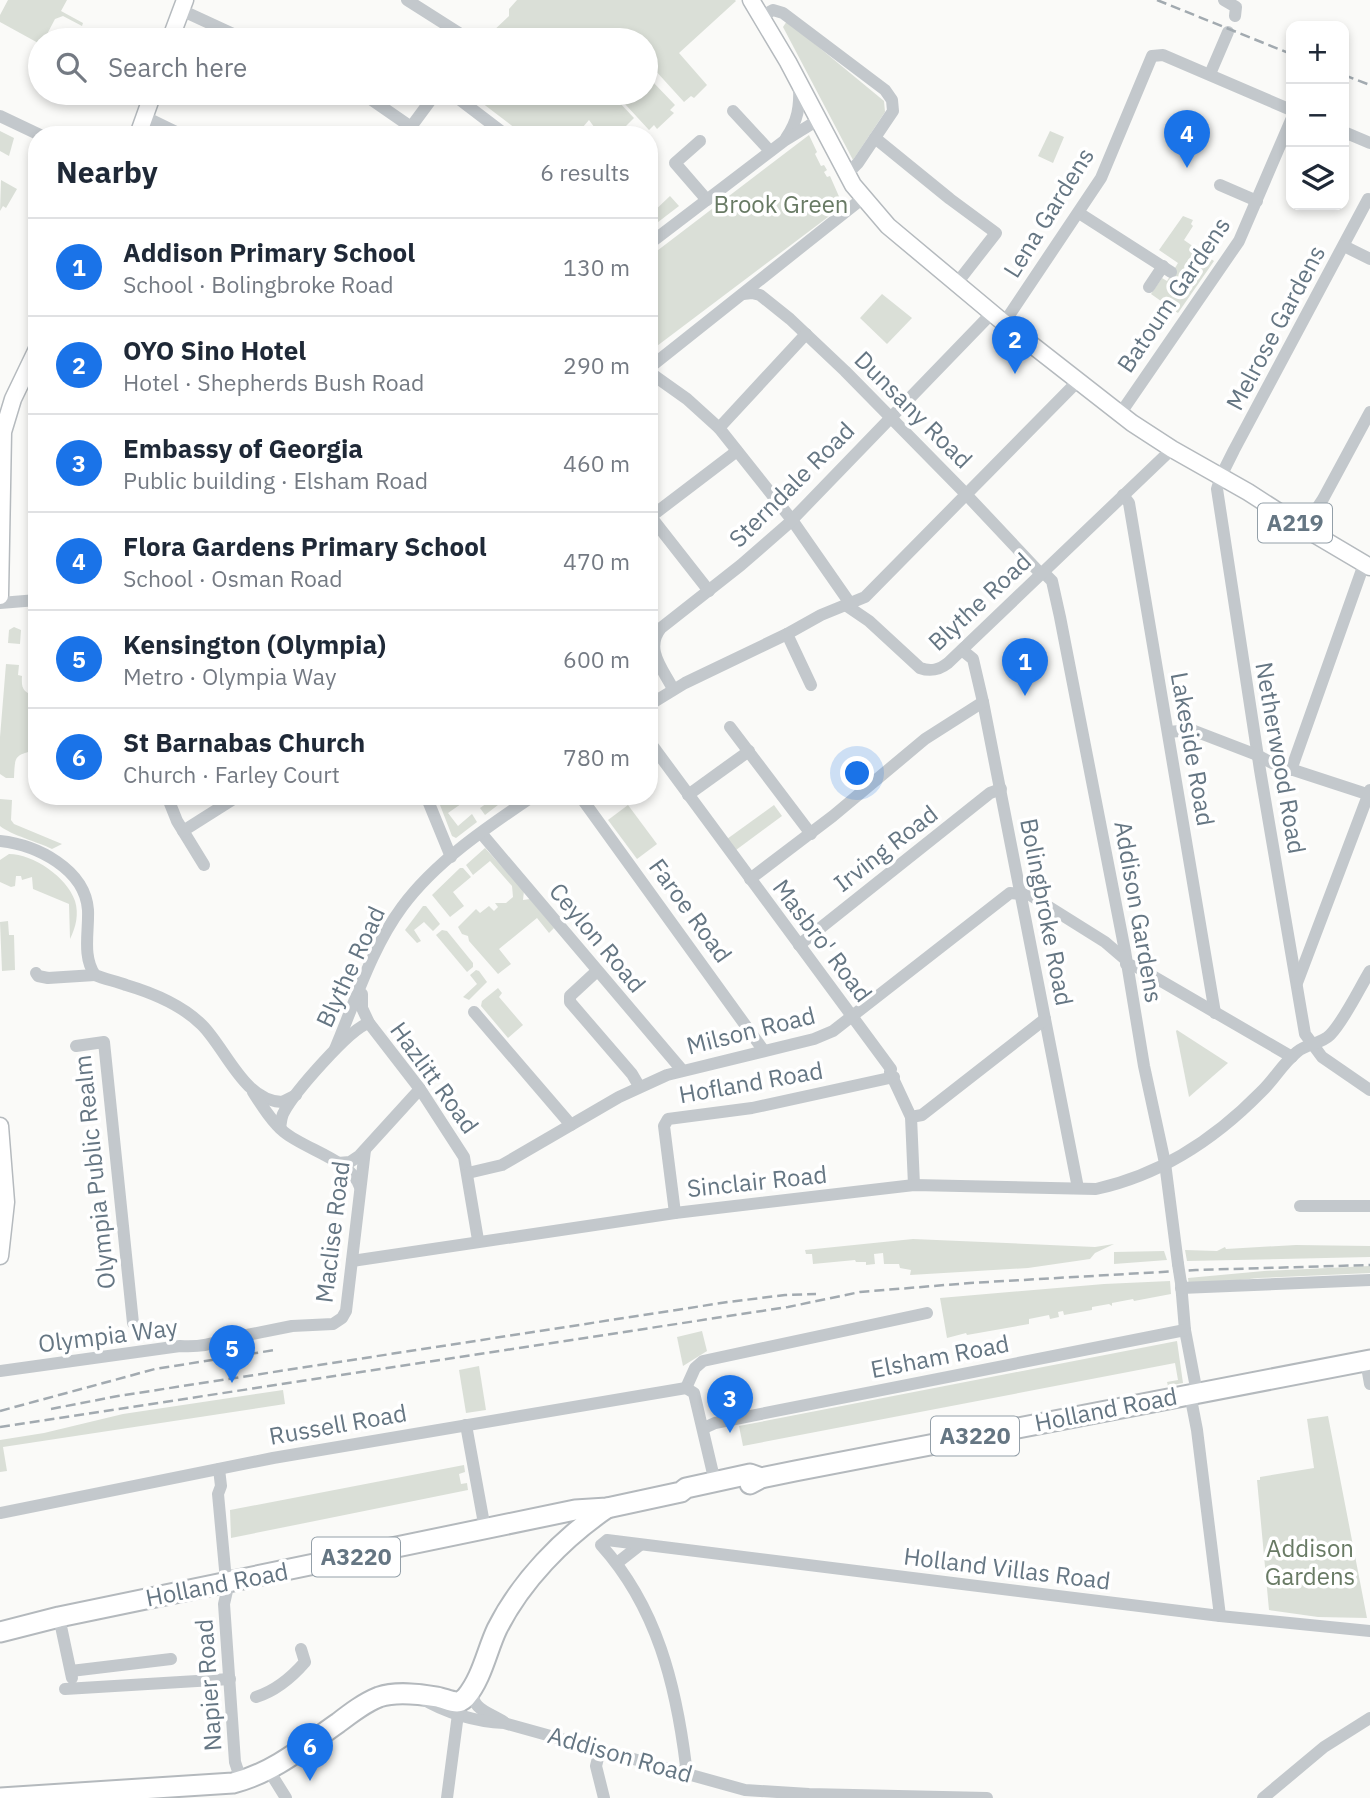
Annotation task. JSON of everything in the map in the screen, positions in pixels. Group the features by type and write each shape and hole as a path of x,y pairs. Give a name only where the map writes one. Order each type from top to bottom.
{"highway":[{"name":"Holland Road","path":"681,1492 690,1495 753,1483 761,1478 1368,1360"},
{"name":"Holland Road","path":"0,1632 59,1617 582,1508 607,1508 750,1474 761,1478"},
{"name":"A3220","path":"475,1682 497,1629 518,1593 569,1539 607,1508"},
{"path":"548,1516 563,1521 569,1530 569,1539"},
{"name":"Addison Road","path":"0,1798 234,1787 288,1759 370,1701 390,1694 437,1697 458,1702 466,1697 475,1682"}],"main road":[{"name":"A219","path":"751,0 799,83 846,174 888,226 998,318 1120,414 1172,449 1367,566"},
{"path":"174,28 183,5"},
{"path":"142,126 149,105"},
{"path":"0,596 1,446 13,400 28,368"},
{"path":"0,1126 6,1195 0,1256"}],"street":[{"path":"407,0 451,28"},
{"path":"1224,0 1236,7 1235,16"},
{"path":"183,5 224,28"},
{"path":"762,16 773,10 783,13 885,90 892,100 893,111 856,166 846,174"},
{"path":"1228,32 1210,74 1286,108"},
{"name":"Lena Gardens","path":"998,318 1079,213 1101,178 1150,58 1156,54 1163,55 1210,74"},
{"path":"783,141 797,116 800,103 799,83"},
{"path":"378,105 402,126"},
{"path":"412,126 427,105"},
{"path":"467,105 494,126"},
{"path":"733,111 770,151"},
{"path":"0,116 28,129"},
{"path":"145,117 164,126"},
{"path":"658,237 783,141 818,120"},
{"name":"Batoum Gardens","path":"1120,414 1239,241 1286,132"},
{"path":"1349,134 1370,143"},
{"path":"876,138 996,233 957,283"},
{"path":"700,141 675,163 707,200"},
{"path":"1220,185 1257,201"},
{"path":"658,363 863,198"},
{"name":"Melrose Gardens","path":"1221,476 1368,199"},
{"path":"1079,213 1167,269 1149,287"},
{"path":"1344,246 1370,258"},
{"name":"Dunsany Road","path":"743,294 752,293 762,298 806,334 1042,573"},
{"name":"Sterndale Road","path":"658,633 792,520 890,418 998,318"},
{"path":"719,428 806,334"},
{"path":"658,377 719,428 792,520 847,599 847,606"},
{"path":"658,699 821,615 847,606 870,593 1078,381"},
{"path":"1304,528 1323,499 1370,412"},
{"name":"Blythe Road","path":"847,606 874,626 915,664 926,670 944,667 1172,449"},
{"path":"658,511 737,451"},
{"name":"Netherwood Road","path":"1221,476 1218,499 1257,755 1296,987 1305,1034 1312,1046"},
{"name":"Lakeside Road","path":"1123,495 1129,503 1215,1013"},
{"path":"658,527 709,591"},
{"path":"1291,770 1367,566"},
{"name":"Addison Gardens","path":"1042,573 1052,580 1054,586 1144,1066 1165,1163 1220,1616"},
{"path":"870,593 869,607 874,626"},
{"path":"0,603 28,601"},
{"path":"787,634 811,685"},
{"name":"Bolingbroke Road","path":"962,650 973,659 983,702 1078,1188"},
{"name":"Sterndale Road","path":"658,661 673,689"},
{"path":"750,879 811,834 925,739 983,702"},
{"path":"730,727 811,834"},
{"path":"1168,733 1192,730 1291,770 1369,793 1296,987"},
{"path":"688,795 749,751"},
{"name":"Masbro' Road","path":"658,753 891,1069 890,1073 911,1117 914,1185"},
{"name":"Irving Road","path":"799,945 990,793 1001,789"},
{"path":"171,805 204,865"},
{"path":"183,831 224,805"},
{"path":"430,805 451,857"},
{"name":"Blythe Road","path":"335,1049 385,934 402,908 451,857 517,805"},
{"name":"Faroe Road","path":"587,805 762,1044 764,1051"},
{"name":"Ceylon Road","path":"481,833 682,1070"},
{"path":"0,841 20,844 53,859 77,880 87,904 88,961 95,975"},
{"name":"Milson Road","path":"468,1173 502,1165 639,1086 682,1070 828,1034 853,1018 1006,896 1014,892 1021,893"},
{"path":"1021,893 1030,895 1104,942 1126,962 1292,1057 1301,1049 1312,1046 1332,1033 1370,971"},
{"path":"1104,942 1114,936 1119,928"},
{"path":"597,971 570,996 570,1002 632,1074 639,1086"},
{"path":"36,973 43,978 95,975 160,997 186,1011 208,1031 280,1128 353,1173 360,1186"},
{"name":"Hazlitt Road","path":"363,982 362,1008 369,1023 421,1089 462,1153 468,1173 478,1240"},
{"path":"474,1012 572,1125"},
{"path":"911,1117 922,1115 1045,1019"},
{"name":"Blythe Road","path":"280,1128 284,1111 296,1095 335,1049 358,1028 369,1023"},
{"name":"Olympia Public Realm","path":"76,1046 104,1042 133,1322"},
{"path":"1312,1046 1322,1057 1370,1090"},
{"name":"Sinclair Road","path":"352,1261 478,1240 675,1213 914,1185 1097,1189 1117,1184 1187,1153 1232,1119 1264,1090 1292,1057"},
{"name":"Hofland Road","path":"675,1213 664,1126 668,1119 752,1108 894,1077"},
{"path":"249,1086 276,1102 296,1095"},
{"name":"Maclise Road","path":"342,1318 346,1311 365,1150 421,1089"},
{"path":"337,1164 350,1162 365,1150"},
{"path":"1300,1206 1370,1206"},
{"path":"1181,1285 1237,1287 1370,1280"},
{"path":"715,1482 694,1394 686,1388 695,1368 703,1361 927,1313"},
{"name":"Olympia Way","path":"0,1371 212,1344 292,1326 333,1324 342,1318"},
{"name":"Elsham Road","path":"704,1428 723,1421 1185,1330"},
{"path":"1368,1360 1370,1384"},
{"name":"Russell Road","path":"0,1513 219,1469 686,1388"},
{"path":"466,1425 485,1529"},
{"name":"Napier Road","path":"219,1469 221,1486 218,1494 226,1584 235,1762 239,1774 234,1787"},
{"name":"Holland Villas Road","path":"617,1563 601,1545 607,1540 1220,1616 1370,1631"},
{"path":"640,1545 617,1563 646,1611 668,1665 676,1697 686,1766 684,1773"},
{"path":"59,1617 71,1671 70,1688 230,1679"},
{"path":"232,1700 266,1694 293,1675 305,1662 301,1649"},
{"path":"71,1671 171,1659"},
{"name":"Addison Road","path":"475,1682 472,1699 475,1705 504,1723"},
{"name":"Addison Road","path":"417,1696 434,1706 458,1714 504,1723 745,1790 767,1793 987,1798"},
{"path":"447,1798 458,1714"},
{"path":"1262,1798 1324,1747 1370,1718"},
{"path":"600,1750 596,1766 604,1798"},
{"path":"268,1769 286,1798"}],"green space":[{"path":"8,0 67,0 61,11 83,23 82,26 63,16 55,19 50,28 28,28 28,37 0,22 0,15"},
{"path":"517,0 736,1 679,53 707,85 694,98 691,96 684,102 658,73 658,28 496,28 509,16 509,9"},
{"path":"787,21 884,101 885,112 853,160 783,27"},
{"path":"658,87 675,105 670,110 674,113 658,128 654,125 645,126 626,105 658,105"},
{"path":"485,105 622,105 634,118 626,126 593,126 589,120 584,126 512,126"},
{"path":"0,131 14,138 9,156 0,151"},
{"path":"1050,131 1064,137 1053,163 1038,156"},
{"name":"Brook Green","path":"809,135 817,152 815,154 821,166 824,165 827,170 824,172 827,177 830,176 841,201 840,208 658,345 658,250"},
{"path":"1,180 17,189 6,208 3,206 0,211"},
{"path":"670,196 679,206 658,222 658,207"},
{"path":"1183,216 1193,220 1193,226 1184,240 1214,261 1178,313 1151,294 1162,278 1167,281 1178,263 1159,250"},
{"path":"882,294 912,318 887,344 860,318"},
{"path":"14,627 21,630 20,644 8,643 9,630"},
{"path":"6,664 19,665 18,675 22,676 23,687 28,693 28,752 17,758 14,778 6,778 0,774"},
{"path":"0,799 12,800 11,820 14,824 62,844 52,849 0,826"},
{"path":"440,805 459,805 448,813 458,826 472,814 477,822 456,838 452,836"},
{"path":"484,805 498,805 485,815 480,808"},
{"path":"628,805 657,844 637,859 608,820"},
{"path":"774,805 782,816 736,850 727,839"},
{"path":"485,848 524,891 523,900 530,899 554,928 549,933 537,918 499,949 511,964 498,974 458,927 476,909 480,913 489,906 494,911 498,907 495,903 506,903 513,897 512,886 490,861 473,875 466,865"},
{"path":"9,854 28,858 48,869 71,892 77,916 70,939 69,904 33,889 32,877 22,880 21,876 16,876 15,886 11,887 0,882 0,860"},
{"path":"460,868 471,877 453,892 464,906 450,917 432,895"},
{"path":"423,906 426,906 440,924 433,931 424,922 414,930 421,941 417,943 405,930"},
{"path":"8,921 9,935 14,935 15,970 2,971 0,922"},
{"path":"442,930 447,931 473,963 473,967 467,972 436,935"},
{"path":"476,970 487,982 469,1000 463,997 477,984 470,975"},
{"path":"498,988 502,993 499,997 523,1025 508,1038 481,1006 482,1001"},
{"path":"1176,1031 1228,1063 1189,1097"},
{"path":"913,1239 1095,1247 1114,1244 1095,1253 1090,1259 1028,1268 910,1275 911,1270 900,1268 899,1264 884,1264 883,1253 874,1254 875,1264 866,1265 866,1262 855,1260 813,1264 812,1254 806,1254 805,1250"},
{"path":"1370,1246 1370,1257 1187,1261 1185,1250 1217,1251 1225,1247"},
{"path":"1164,1251 1167,1260 1114,1264 1114,1252"},
{"path":"1370,1266 1370,1273 1258,1278 1189,1286 1188,1278 1264,1271"},
{"path":"1170,1281 1171,1294 1112,1303 1112,1306 1109,1304 1092,1307 1092,1310 1064,1315 1063,1311 1058,1312 1059,1317 1050,1319 1049,1315 1029,1319 1029,1324 947,1338 940,1298 1104,1284"},
{"path":"702,1331 707,1351 683,1366 677,1337"},
{"path":"1177,1341 1183,1383 1168,1386 1167,1382 1178,1380 1175,1363 743,1446 739,1426"},
{"path":"479,1366 486,1410 466,1413 459,1370"},
{"path":"283,1390 285,1404 3,1447 7,1471 0,1472 0,1440 44,1433 123,1414"},
{"name":"Addison Gardens","path":"1328,1416 1367,1618 1318,1617 1269,1610 1257,1480 1260,1480 1260,1477 1314,1468 1307,1419"},
{"path":"464,1465 465,1472 459,1474 461,1484 467,1483 468,1490 231,1538 230,1510"}],"railway":[{"path":"1157,0 1286,52"},
{"path":"1349,77 1370,85"},
{"path":"0,1427 788,1307 860,1292 1196,1270 1370,1265"},
{"path":"51,1409 118,1396 728,1302 816,1294"},
{"path":"0,1411 155,1369 275,1350"}],"place":[{"name":"Flora Gardens Primary School","path":"1187,168"},
{"name":"OYO Sino Hotel","path":"1015,374"},
{"name":"Addison Primary School","path":"1025,696"},
{"name":"Kensington (Olympia)","path":"232,1383"},
{"name":"Embassy of Georgia","path":"730,1433"},
{"name":"St Barnabas Church","path":"310,1781"}]}
